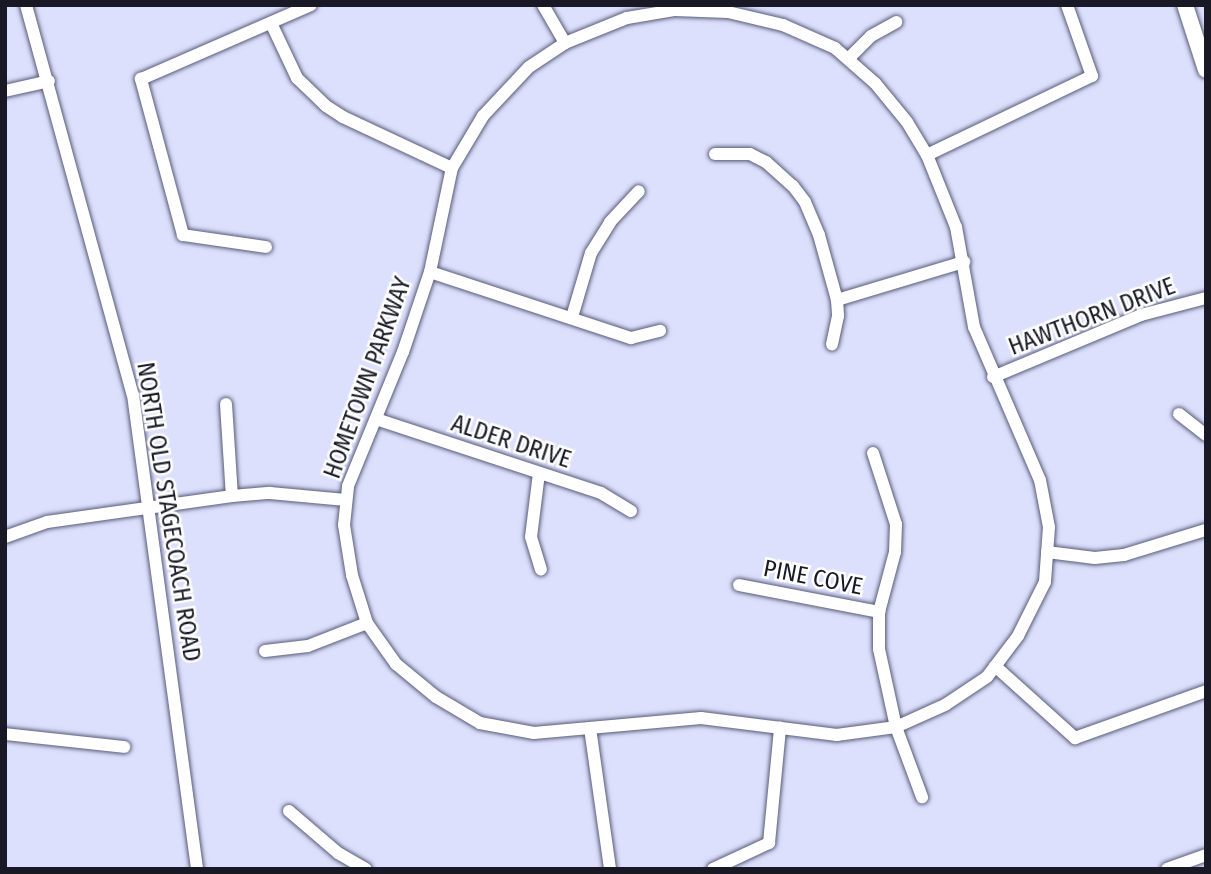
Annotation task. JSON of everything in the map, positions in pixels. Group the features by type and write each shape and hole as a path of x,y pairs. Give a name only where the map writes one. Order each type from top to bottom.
{"main road":[{"path":"1185,5 1205,64"}],"street":[{"name":"NORTH OLD STAGECOACH ROAD","path":"26,5 49,81 94,262 133,395 197,869"},
{"path":"266,247 183,234 141,79 311,5"},
{"path":"543,5 565,43"},
{"path":"927,155 1092,76 1067,5"},
{"name":"HOMETOWN PARKWAY","path":"675,8 728,12 783,25 835,48 875,83 899,112 927,155 956,227 974,327 993,377 1040,480 1049,527 1045,582 1018,636 987,677 945,705 897,727 837,735 701,718 534,733 480,723 436,697 396,664 367,623 352,575 344,525 348,486 404,352 430,272 452,168 483,117 529,67 565,43 626,18 675,8"},
{"path":"848,60 871,36 897,22"},
{"path":"271,23 297,78 326,106 452,168"},
{"path":"5,90 49,81"},
{"path":"715,154 750,154 766,162 793,186 805,202 819,234 837,300 838,316 832,344"},
{"path":"572,317 591,253 610,222 639,191"},
{"path":"837,300 964,262"},
{"path":"430,272 631,338 660,331"},
{"name":"HAWTHORN DRIVE","path":"993,377 1141,316 1206,298"},
{"path":"226,404 232,496"},
{"path":"1179,414 1206,435"},
{"name":"ALDER DRIVE","path":"376,419 601,493 631,511"},
{"path":"873,453 896,524 895,552 879,612 879,649 897,727 922,797"},
{"path":"539,473 531,537 541,570"},
{"path":"5,537 47,522 232,496 271,493 346,500"},
{"path":"1047,552 1095,558 1124,555 1206,530"},
{"name":"PINE COVE","path":"739,585 879,612"},
{"path":"265,651 308,646 367,623"},
{"path":"995,666 1075,738 1206,691"},
{"path":"590,728 610,869"},
{"path":"713,869 769,843 780,728"},
{"path":"5,734 124,747"},
{"path":"289,811 338,853 366,869"},
{"path":"1167,869 1206,855"}]}
